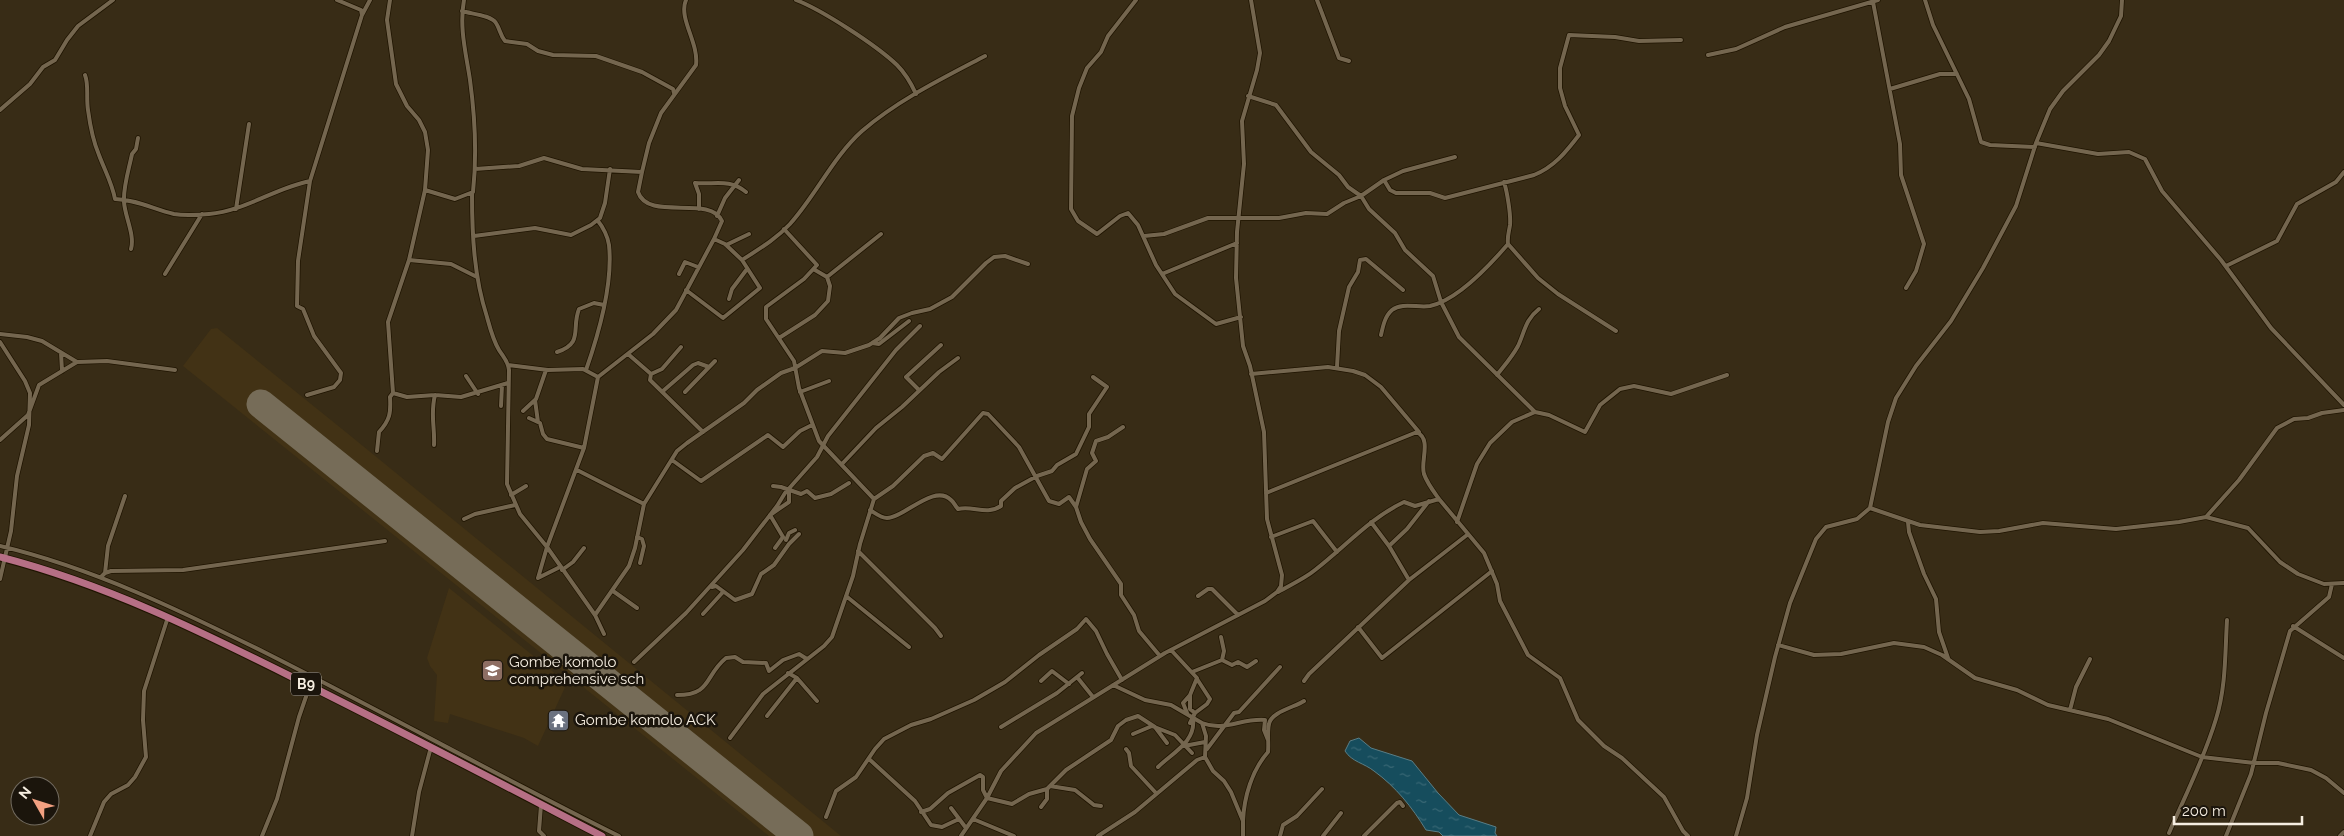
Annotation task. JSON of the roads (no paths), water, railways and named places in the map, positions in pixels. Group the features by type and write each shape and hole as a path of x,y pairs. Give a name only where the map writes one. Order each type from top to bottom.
{"highway":[{"name":"B9","path":"3,558 80,581 168,617 310,685 602,836"}],"street":[{"path":"0,110 30,84 43,68 55,60 75,29 114,0"},
{"path":"337,0 361,10 362,15"},
{"path":"307,395 334,387 338,384 341,376 339,368 310,328 303,309 297,306 298,260 310,181 362,15 370,0"},
{"path":"378,451 379,432 387,424 392,414 390,397 394,393 388,322 410,260 425,190 428,162 427,140 419,120 407,106 396,84 387,20 390,0"},
{"path":"464,0 462,11 463,43 474,117 472,194 477,277 492,334 508,365 505,473 511,495 520,514 596,615 604,634"},
{"path":"584,548 573,562 538,578 547,548 584,448 598,377 653,334 676,310 722,221 717,216 699,210 656,206 645,203 638,192 656,122 674,93 696,65 694,42 683,10 686,0"},
{"path":"796,0 815,8 890,59 905,75 916,94"},
{"path":"1136,0 1108,36 1101,52 1087,68 1079,88 1072,116 1070,203 1075,217 1096,234 1100,234 1120,216 1128,213 1135,220 1162,274 1175,294 1213,323 1216,324 1241,317"},
{"path":"1251,0 1260,53 1242,121 1244,164 1236,278 1243,346 1264,432 1266,512 1270,537 1282,575 1281,586 1277,592"},
{"path":"1317,0 1339,58 1349,61"},
{"path":"1708,55 1736,49 1784,27 1878,0"},
{"path":"1925,0 1937,32 1969,99 1981,142 1990,145 2035,145 2095,154 2122,152 2141,156 2149,166 2162,191 2226,266 2248,298 2282,341 2344,405"},
{"path":"1736,836 1747,798 1757,735 1778,645 1790,603 1819,534 1833,524 1857,519 1870,508 1888,422 1894,404 1910,375 1956,314 2013,213 2043,123 2058,98 2099,55 2113,34 2121,16 2122,0"},
{"path":"1873,2 1900,144 1901,175 1924,244 1916,271 1906,288"},
{"path":"462,11 491,19 496,23 505,41 527,44 538,51 553,55 596,56 642,72 673,89 674,93"},
{"path":"1384,180 1390,190 1396,193 1430,193 1445,198 1530,176 1548,169 1560,159 1579,135 1565,106 1560,88 1560,68 1569,35 1614,37 1639,42 1680,40"},
{"path":"742,260 775,239 862,131 916,94 985,56"},
{"path":"1890,90 1940,74 1957,74"},
{"path":"85,75 88,81 89,121 95,143 113,186 115,199 149,204 174,214 202,214 236,209 292,185 310,181"},
{"path":"1248,96 1276,105 1311,152 1338,175 1348,187 1361,196 1369,209 1395,233 1398,241 1411,256 1431,273 1441,302 1459,337 1535,412 1564,421 1584,432 1600,405 1614,393 1625,387 1640,387 1667,394 1727,375"},
{"path":"236,209 249,124"},
{"path":"131,248 134,240 128,225 124,199 132,154 136,149 138,138"},
{"path":"1144,236 1164,234 1208,218 1279,218 1306,213 1327,214 1403,170 1455,157"},
{"path":"474,170 519,166 544,158 582,169 642,172"},
{"path":"474,236 535,228 571,235 598,221 606,203 610,169"},
{"path":"2226,266 2276,240 2297,204 2333,184 2344,172"},
{"path":"717,216 725,198 739,180"},
{"path":"699,210 699,194 695,183 708,184 720,181 746,192"},
{"path":"1504,182 1507,189 1510,223 1508,244 1538,278 1558,294 1616,331"},
{"path":"425,190 455,199 472,194"},
{"path":"165,274 202,214"},
{"path":"586,370 604,305 607,283 609,244 598,221"},
{"path":"784,229 817,265 815,270 766,307 766,319 794,361 800,392 812,425 822,444 874,500"},
{"path":"726,245 749,234"},
{"path":"827,277 882,234"},
{"path":"686,290 723,318 760,288 742,260 726,245 714,238"},
{"path":"1162,274 1237,244"},
{"path":"1381,335 1386,318 1393,309 1410,306 1428,306 1441,302 1460,291 1508,244"},
{"path":"680,274 685,262 683,255"},
{"path":"872,344 900,318 930,309 952,297 994,257 1005,256 1028,264"},
{"path":"410,260 451,264 477,277"},
{"path":"1338,367 1339,331 1349,287 1358,272 1360,260 1366,260 1403,290"},
{"path":"685,262 698,267"},
{"path":"730,299 732,290 747,269"},
{"path":"779,338 815,315 828,301 830,286 827,277 815,270"},
{"path":"557,352 568,349 576,338 576,316 579,309 594,303 604,305"},
{"path":"1497,375 1516,349 1530,316 1539,309"},
{"path":"596,615 628,566 644,504 680,448 744,403 764,384 781,373 795,368 822,351 845,353 872,344 879,344 909,321"},
{"path":"634,662 709,589 788,490 817,457 822,444 891,356 920,326"},
{"path":"0,334 35,339 46,343 77,362"},
{"path":"0,342 29,389 29,425 17,476 7,548 3,558 0,579"},
{"path":"919,390 906,377 941,345"},
{"path":"651,374 662,369 681,347"},
{"path":"60,353 62,371"},
{"path":"628,354 651,374"},
{"path":"842,464 876,428 939,372 958,358"},
{"path":"0,440 28,415 39,386 77,362 107,361 174,370"},
{"path":"685,392 715,361"},
{"path":"663,391 694,365 698,363 709,367"},
{"path":"508,365 546,370 586,370 598,377"},
{"path":"1251,374 1338,367 1353,371 1375,382 1419,432 1425,444 1424,474 1438,500 1484,553 1492,571 1500,601 1528,655 1560,678 1578,720 1604,746 1622,758 1664,797 1679,826 1688,836"},
{"path":"523,411 534,400 546,370"},
{"path":"651,374 650,380 703,432"},
{"path":"466,376 478,394"},
{"path":"870,510 886,518 893,517 926,499 946,496 953,500 958,509 994,510 1001,506 1001,502 1015,488 1037,476 1052,471 1057,465 1076,454 1090,427 1089,414 1107,386 1093,377"},
{"path":"800,392 829,381"},
{"path":"394,393 407,397 435,394 461,397 478,394 508,383"},
{"path":"501,406 502,384"},
{"path":"434,445 435,432 432,426 435,394"},
{"path":"534,400 538,422 547,439 584,448"},
{"path":"2206,517 2239,480 2277,428 2294,419 2344,410"},
{"path":"1457,522 1477,464 1486,449 1512,422 1535,412"},
{"path":"730,738 763,694 824,646 832,637 874,500 893,486 924,456 933,453 942,459 983,413 988,414 1019,447 1037,476 1049,501 1059,504 1069,497 1076,507 1090,539 1121,584 1121,595 1134,615 1138,631 1160,656"},
{"path":"529,418 538,422"},
{"path":"672,460 701,481 768,435 783,447 800,431 812,425"},
{"path":"1076,507 1088,469 1096,461 1092,453 1096,441 1108,437 1122,427"},
{"path":"1266,493 1419,432"},
{"path":"576,470 644,504"},
{"path":"772,486 801,494 807,490 815,498 831,494 849,483"},
{"path":"511,495 526,486"},
{"path":"770,514 789,502 788,490"},
{"path":"101,578 105,573 108,546 126,496"},
{"path":"961,836 987,798 1001,771 1030,738 1060,716 1160,656 1308,575 1388,509 1404,502 1415,506 1438,500"},
{"path":"1389,546 1407,529 1430,501"},
{"path":"464,519 475,514 515,505"},
{"path":"1870,508 1908,522 1933,528 1989,532 2043,523 2116,529 2180,522 2206,517 2248,528 2271,554 2289,569 2313,581 2332,584 2344,583"},
{"path":"770,514 784,538 790,544"},
{"path":"1270,537 1313,521 1337,552"},
{"path":"1371,522 1389,546 1408,580"},
{"path":"1908,522 1909,532 1924,574 1936,599 1939,632 1949,660"},
{"path":"775,548 795,530"},
{"path":"709,589 715,586 735,600 752,594 761,574 774,565 799,534"},
{"path":"1304,682 1308,674 1408,580 1467,535"},
{"path":"637,537 642,539 644,546 640,563"},
{"path":"105,573 183,570 385,541"},
{"path":"0,546 101,578 218,629 619,836"},
{"path":"858,551 941,636"},
{"path":"1358,627 1382,658 1492,571"},
{"path":"2226,836 2254,763 2266,713 2293,626 2325,600 2332,592 2332,584"},
{"path":"1198,596 1208,589 1212,589 1238,615"},
{"path":"613,591 637,608"},
{"path":"704,614 723,592"},
{"path":"846,596 909,646"},
{"path":"90,836 104,802 111,794 128,785 135,778 146,757 143,720 144,691 168,617"},
{"path":"826,817 836,791 856,777 879,744 911,724 957,709 1005,682 1077,629 1086,619 1096,630 1122,680"},
{"path":"2168,833 2202,757 2216,718 2226,663 2228,620"},
{"path":"2293,626 2344,658"},
{"path":"1221,637 1224,651 1222,660"},
{"path":"1778,645 1804,654 1821,655 1902,643 1931,650 1975,678 2017,690 2048,705 2108,719 2202,757 2254,763 2278,763 2310,770 2326,778 2344,793"},
{"path":"1171,650 1197,678 1210,698 1207,704 1194,713 1192,720"},
{"path":"677,695 692,695 701,689 709,680 715,667 726,658 735,657 743,662 766,663 769,671 783,660 799,654 807,659"},
{"path":"2070,710 2076,686 2090,659"},
{"path":"1192,672 1222,660 1232,665 1238,662 1247,667 1256,661"},
{"path":"1243,821 1224,780 1213,771 1205,757 1207,749 1234,713 1239,712 1280,667"},
{"path":"1040,681 1052,671 1069,684"},
{"path":"788,673 797,678 817,701"},
{"path":"1001,727 1069,684 1082,673"},
{"path":"1077,677 1093,697"},
{"path":"767,716 797,678"},
{"path":"1158,767 1184,746 1194,728 1183,703 1190,695 1197,678"},
{"path":"262,836 277,799 298,717 310,685"},
{"path":"1113,685 1145,700 1171,705 1187,713"},
{"path":"1190,695 1190,708 1194,713"},
{"path":"1243,836 1243,821 1248,790 1255,770 1268,752 1269,724 1272,718 1304,701"},
{"path":"1040,807 1046,799 1049,788 1066,770 1111,740 1118,726 1126,720 1138,716 1155,727 1175,735 1192,753"},
{"path":"1192,720 1210,727 1224,727 1246,720 1265,720 1264,730 1269,743"},
{"path":"1202,724 1206,736 1207,749"},
{"path":"1133,734 1152,726 1155,727"},
{"path":"1155,727 1166,743"},
{"path":"1184,746 1205,742"},
{"path":"412,836 419,792 431,747"},
{"path":"1126,749 1129,753 1131,766 1156,793"},
{"path":"1098,836 1135,812 1197,760 1205,757"},
{"path":"869,759 915,801 931,825 937,827 950,825 960,819"},
{"path":"921,812 930,809 948,794 980,775 983,778 987,798"},
{"path":"987,798 1012,804 1030,794 1049,788 1075,790 1094,806 1101,806"},
{"path":"1280,836 1283,825 1297,816 1322,789"},
{"path":"1364,836 1397,803 1400,802 1403,806"},
{"path":"541,803 539,831 544,836"},
{"path":"951,808 966,828"},
{"path":"1324,836 1341,813"},
{"path":"973,819 1014,836"},
{"path":"2340,836 2344,832"}],"water":[{"path":"1359,738 1371,748 1412,761 1459,815 1496,827 1495,833 1497,836 1443,836 1439,832 1426,830 1409,805 1382,777 1351,758 1345,751 1350,741"}],"place":[{"name":"Gombe komolo comprehensive sch","path":"493,671"},
{"name":"Gombe komolo ACK","path":"559,720"}]}
